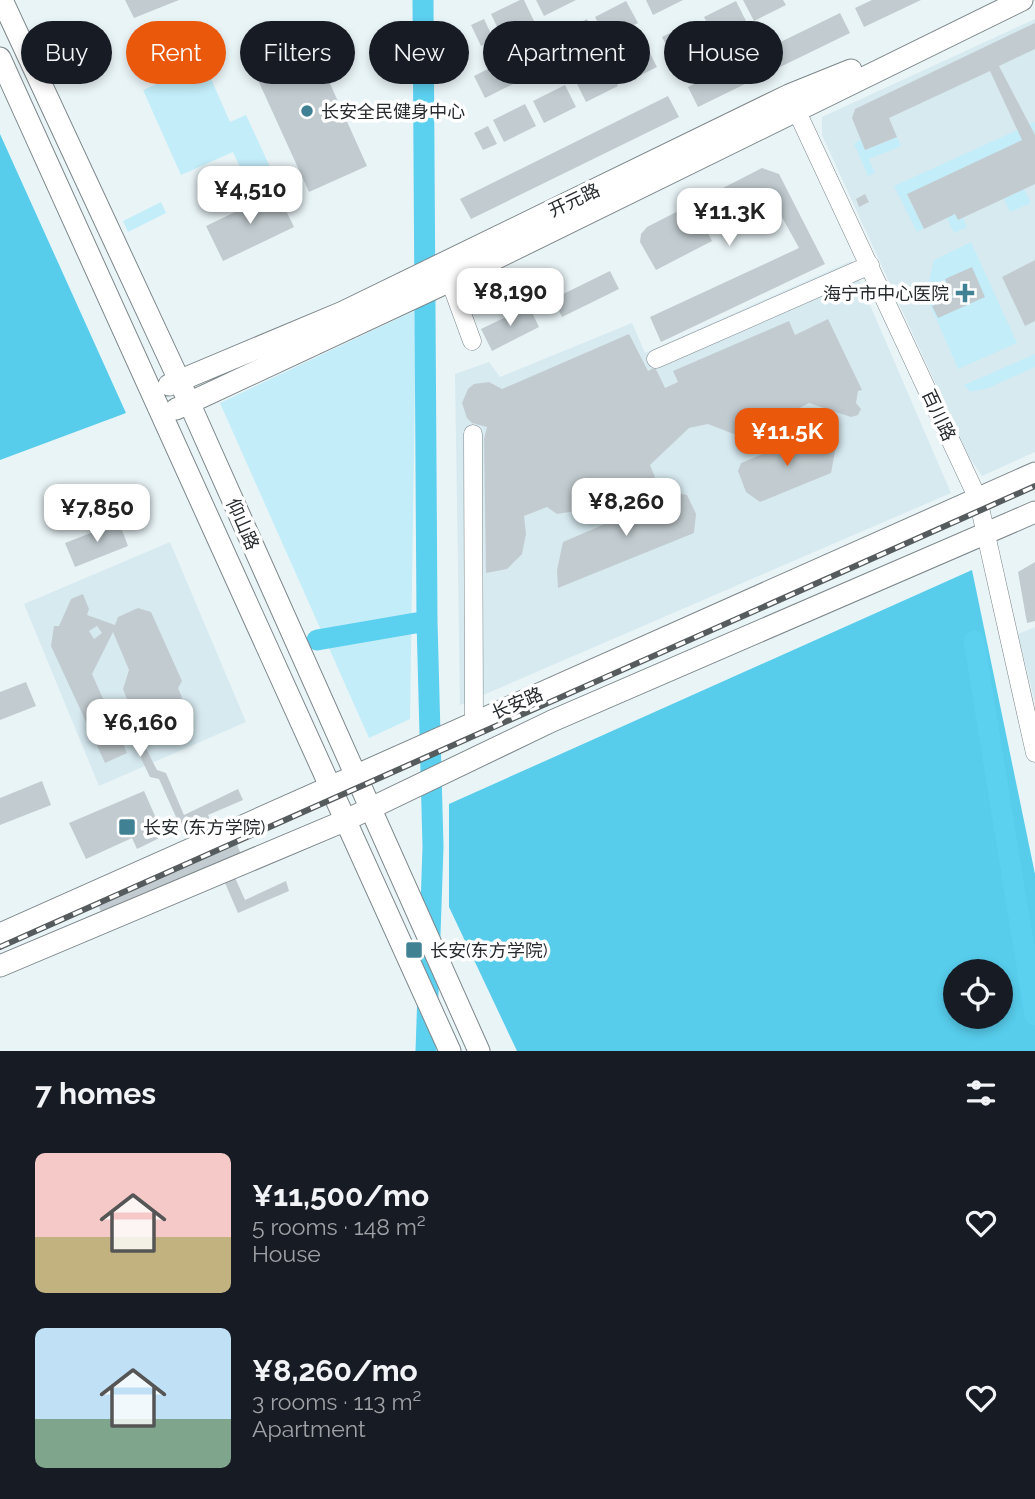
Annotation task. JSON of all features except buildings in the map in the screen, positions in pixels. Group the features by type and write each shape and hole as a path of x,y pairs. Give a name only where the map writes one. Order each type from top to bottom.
{"main road":[{"name":"仰山路","path":"2,0 179,380 479,1051"},
{"name":"开元路","path":"151,393 343,312 406,279 442,277 793,103 993,0"},
{"name":"开元路","path":"793,103 1022,0"},
{"name":"仰山路","path":"0,58 344,821 448,1045"},
{"path":"161,415 406,301 442,277"},
{"name":"长安路","path":"0,934 1035,473"},
{"name":"长安路","path":"370,809 472,757 1035,512"},
{"path":"0,966 370,809"}],"street":[{"name":"百川路","path":"793,103 978,499 988,532 1035,753"},
{"path":"656,359 870,265"},
{"path":"442,277 472,341"},
{"path":"470,723 473,433"}],"shaded area":[{"name":"海宁市中心医院","path":"1035,19 1035,452 982,476 969,457 822,135 822,117"},
{"path":"157,84 213,84 230,122 246,115 276,180 251,191 233,152 181,175 143,90"},
{"path":"1035,122 1035,135 907,195 924,229 917,232 894,186"},
{"path":"0,134 126,413 0,460"},
{"path":"897,137 901,146 869,159 875,173 868,176 854,144 861,139 866,150"},
{"path":"1024,189 1031,203 1010,212 1004,199"},
{"path":"161,202 166,213 128,232 123,221"},
{"path":"955,214 958,220 963,218 967,227 954,233 947,218"},
{"path":"971,242 1017,343 958,369 922,286 929,282 934,260"},
{"path":"851,261 951,493 460,705 455,374 489,362 500,377 632,323 645,353"},
{"path":"416,310 410,719 369,738 220,403"},
{"path":"1035,354 1035,367 988,388 970,392 964,385"},
{"path":"170,542 246,722 99,786 24,604"},
{"path":"972,570 1035,874 1035,1051 517,1051 449,907 449,804"},
{"path":"1035,627 1035,703 1018,634"}],"waterway":[{"path":"423,0 427,621 433,847 426,1051"},
{"path":"317,640 427,621"},
{"path":"974,641 1035,1015"}],"railway":[{"path":"0,947 1035,486"}],"place":[{"name":"长安全民健身中心","path":"307,111"},
{"name":"海宁市中心医院","path":"965,293"},
{"name":"长安 (东方学院)","path":"127,827"},
{"name":"长安(东方学院)","path":"414,950"}]}
